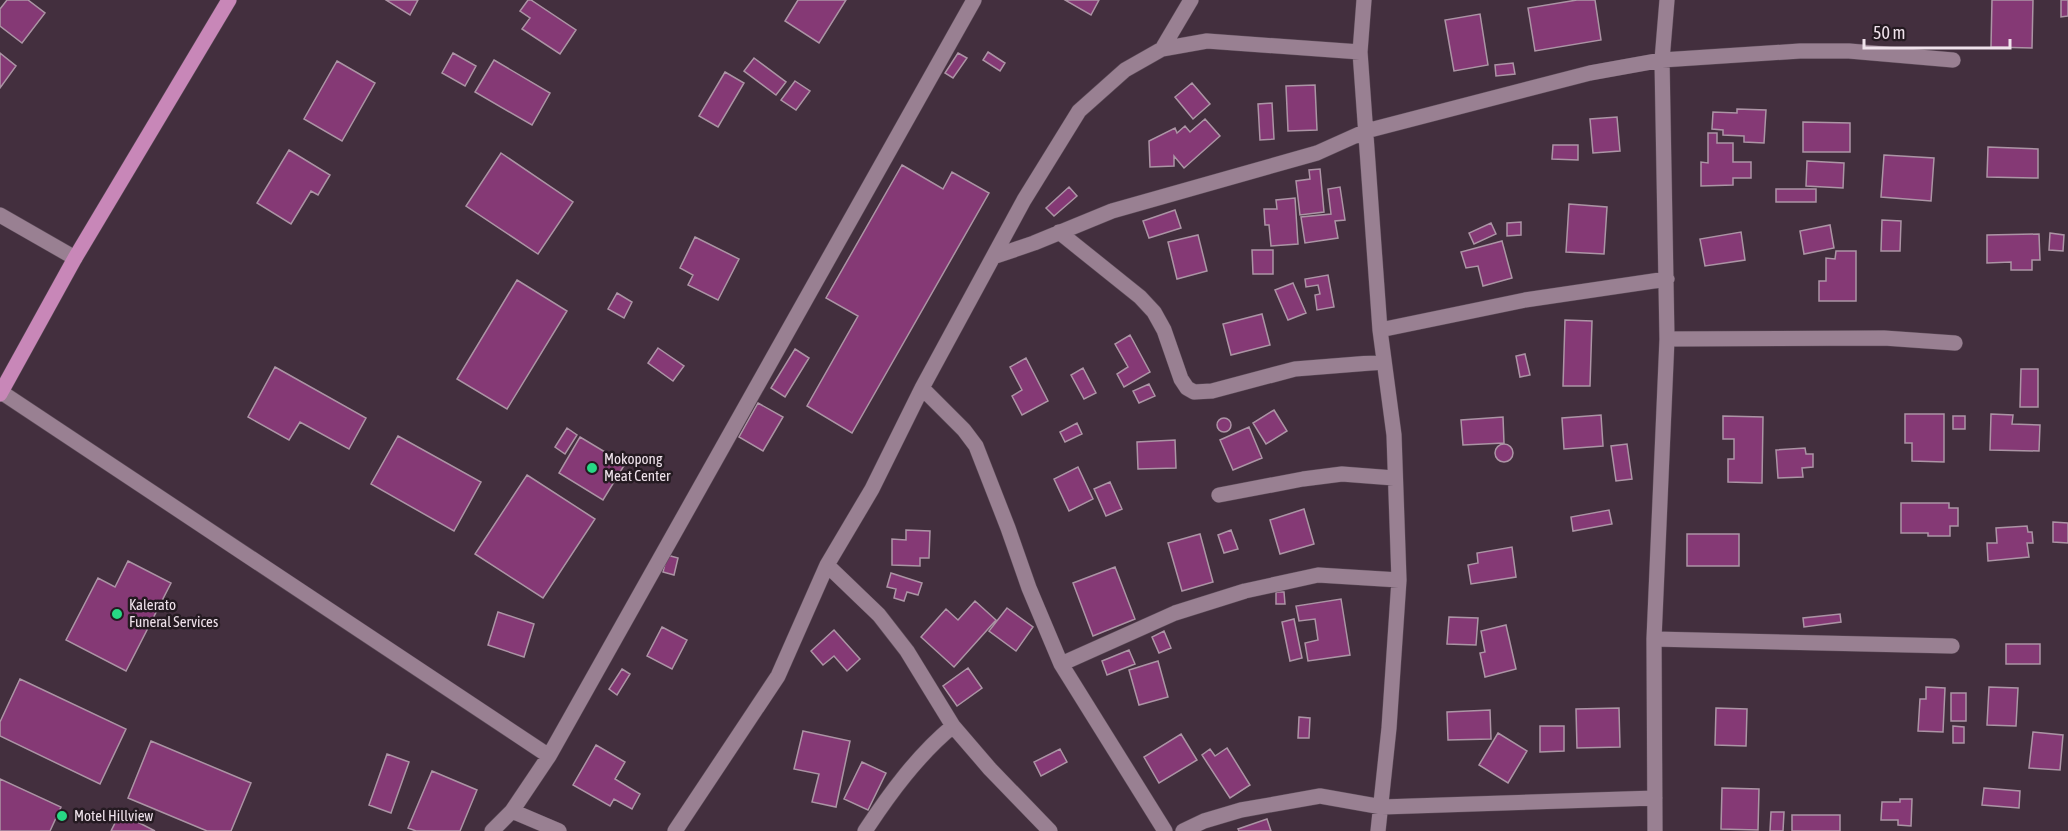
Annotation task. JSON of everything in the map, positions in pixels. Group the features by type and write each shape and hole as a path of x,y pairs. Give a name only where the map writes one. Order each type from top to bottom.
{"main road":[{"path":"1,393 75,258 228,0"}],"street":[{"path":"492,831 512,811 549,756 974,0"},
{"path":"1162,49 1191,0"},
{"path":"1364,0 1360,52 1380,330 1394,435 1399,580 1382,807 1378,831"},
{"path":"1655,831 1654,639 1667,339 1662,60 1667,0"},
{"path":"675,831 778,676 827,565 872,489 922,388 1024,200 1079,111 1125,70 1162,49 1207,41 1360,52"},
{"path":"993,257 1112,211 1317,153 1365,131 1590,73 1662,60 1800,51 1849,51 1953,60"},
{"path":"0,215 75,258"},
{"path":"1059,232 1140,297 1154,312 1164,330 1181,379 1194,393 1295,369 1383,362"},
{"path":"1380,330 1525,300 1667,279"},
{"path":"1667,339 1862,338 1956,343"},
{"path":"922,388 964,430 976,446 1029,588 1061,664 1165,831"},
{"path":"1,393 549,756"},
{"path":"1219,495 1342,474 1394,478"},
{"path":"827,565 879,615 907,651 953,726 990,769 1050,831"},
{"path":"1061,664 1175,613 1245,591 1317,575 1399,580"},
{"path":"1654,639 1952,646"},
{"path":"865,831 884,802 933,742 953,726"},
{"path":"1183,831 1204,821 1241,810 1320,796 1382,807 1655,798"},
{"path":"512,811 559,831"}],"building":[{"path":"7,0 28,0 45,13 22,43 0,26 0,9"},
{"path":"386,0 418,0 410,15"},
{"path":"528,0 576,30 560,54 522,29 530,18 520,11"},
{"path":"798,0 846,0 819,43 785,21"},
{"path":"1065,0 1099,0 1091,15"},
{"path":"1577,0 1595,0 1601,40 1535,51 1528,8"},
{"path":"1992,0 2033,0 2032,48 1991,47"},
{"path":"2061,0 2068,0 2068,16 2061,17"},
{"path":"1480,14 1488,65 1454,71 1445,20"},
{"path":"988,52 1005,63 1000,71 983,60"},
{"path":"0,53 16,66 0,88"},
{"path":"453,53 476,66 465,86 442,73"},
{"path":"958,53 967,58 953,78 945,73"},
{"path":"754,58 786,82 776,95 744,71"},
{"path":"494,60 550,93 532,125 475,92"},
{"path":"337,61 375,83 342,141 304,119"},
{"path":"1513,63 1515,74 1496,76 1495,65"},
{"path":"725,72 744,83 718,127 699,116"},
{"path":"795,81 810,91 796,110 781,100"},
{"path":"1192,83 1210,104 1193,119 1175,97"},
{"path":"1315,85 1317,130 1288,131 1286,86"},
{"path":"1272,103 1274,139 1260,140 1258,104"},
{"path":"1737,109 1766,110 1764,143 1744,142 1744,136 1723,135 1723,130 1712,129 1713,112 1737,113"},
{"path":"1617,117 1620,151 1593,153 1590,119"},
{"path":"1205,119 1220,136 1184,168 1174,156 1174,166 1150,167 1149,141 1175,128 1177,133 1185,126 1190,132"},
{"path":"1803,122 1850,123 1850,152 1803,152"},
{"path":"1708,133 1717,133 1717,143 1733,143 1733,162 1751,162 1751,178 1733,178 1733,185 1701,186 1701,162 1708,163"},
{"path":"1553,145 1578,145 1578,160 1552,159"},
{"path":"1988,147 2038,149 2038,178 1987,177"},
{"path":"289,150 330,175 318,195 311,191 291,224 257,203"},
{"path":"501,153 573,202 538,254 466,206"},
{"path":"1884,155 1934,158 1931,201 1881,197"},
{"path":"1807,161 1844,163 1843,188 1806,186"},
{"path":"902,165 943,189 952,172 989,193 852,433 807,406 858,316 826,298"},
{"path":"1320,169 1324,212 1300,215 1296,181 1310,179 1309,170"},
{"path":"1069,187 1077,196 1054,216 1046,208"},
{"path":"1340,187 1345,220 1335,221 1338,238 1305,243 1301,217 1331,214 1328,189"},
{"path":"1776,189 1816,189 1816,202 1776,202"},
{"path":"1295,198 1298,244 1271,246 1269,225 1265,225 1264,209 1277,209 1276,200"},
{"path":"1569,204 1607,207 1604,254 1566,252"},
{"path":"1175,210 1181,228 1149,238 1143,221"},
{"path":"1882,220 1901,221 1900,251 1881,251"},
{"path":"1521,222 1521,235 1507,236 1507,223"},
{"path":"1491,223 1496,234 1474,244 1469,233"},
{"path":"1830,225 1834,248 1804,254 1800,231"},
{"path":"1741,232 1745,260 1705,266 1700,239"},
{"path":"2050,233 2064,235 2063,251 2049,250"},
{"path":"2039,234 2040,260 2032,260 2032,270 2011,270 2011,262 1987,263 1987,235"},
{"path":"1198,235 1207,271 1177,279 1168,242"},
{"path":"695,237 739,259 718,300 688,285 693,275 680,268"},
{"path":"1502,241 1512,278 1483,286 1478,266 1466,268 1461,252"},
{"path":"1252,250 1273,250 1273,274 1253,274"},
{"path":"1836,251 1856,251 1856,301 1819,301 1819,281 1826,281 1826,258 1835,259"},
{"path":"1328,275 1334,307 1317,310 1315,295 1320,294 1318,285 1306,287 1305,279"},
{"path":"517,280 567,311 507,409 457,379"},
{"path":"1293,283 1306,313 1288,320 1275,290"},
{"path":"617,293 632,302 624,318 608,309"},
{"path":"1262,314 1270,345 1231,355 1223,324"},
{"path":"1565,320 1592,321 1590,386 1563,386"},
{"path":"1130,335 1150,372 1124,387 1117,374 1128,367 1115,344"},
{"path":"658,348 684,366 673,381 648,363"},
{"path":"795,349 809,358 785,397 771,388"},
{"path":"1525,354 1530,375 1520,377 1516,356"},
{"path":"1026,358 1048,401 1022,415 1012,396 1022,390 1010,367"},
{"path":"275,367 366,418 349,449 300,422 289,440 248,417"},
{"path":"1083,368 1096,393 1084,399 1071,375"},
{"path":"2021,369 2038,369 2038,407 2020,407"},
{"path":"1149,384 1155,396 1139,403 1133,391"},
{"path":"758,403 783,417 763,451 739,437"},
{"path":"1274,410 1287,431 1266,444 1253,423"},
{"path":"1905,414 1944,414 1944,462 1912,461 1912,443 1905,443"},
{"path":"1991,414 2013,415 2012,424 2040,425 2039,451 1990,450"},
{"path":"1601,415 1603,446 1564,449 1562,418"},
{"path":"1723,416 1763,417 1762,483 1728,482 1728,459 1734,459 1734,439 1723,439"},
{"path":"1953,416 1965,416 1965,429 1953,429"},
{"path":"1503,417 1504,443 1463,445 1461,420"},
{"path":"1224,418 1229,420 1231,425 1229,430 1224,432 1219,430 1217,425 1219,420"},
{"path":"1077,423 1082,434 1065,442 1060,432"},
{"path":"1249,427 1262,458 1233,470 1220,440"},
{"path":"567,428 577,435 565,454 555,447"},
{"path":"398,436 481,482 454,531 371,484"},
{"name":"Mokopong Meat Center","path":"580,437 625,464 603,500 559,473"},
{"path":"1175,440 1176,468 1138,469 1137,442"},
{"path":"1500,444 1508,444 1513,449 1511,460 1500,462 1495,457 1495,449"},
{"path":"1627,444 1632,479 1616,481 1611,446"},
{"path":"1805,448 1806,454 1813,454 1813,467 1802,468 1803,477 1778,478 1776,450"},
{"path":"1078,467 1093,499 1069,511 1054,479"},
{"path":"527,475 595,519 543,598 475,554"},
{"path":"1110,482 1122,509 1106,516 1094,489"},
{"path":"1901,503 1949,503 1949,508 1958,508 1958,526 1950,526 1950,536 1901,533"},
{"path":"1304,509 1314,544 1280,554 1270,520"},
{"path":"1609,510 1612,524 1573,531 1571,517"},
{"path":"2053,522 2068,523 2068,543 2053,542"},
{"path":"2027,526 2028,532 2032,532 2033,543 2027,543 2029,557 1988,561 1987,543 1997,543 1996,528"},
{"path":"906,530 930,531 929,558 920,558 920,566 892,565 892,539 906,540"},
{"path":"1231,530 1238,549 1224,553 1218,535"},
{"path":"1200,534 1213,582 1182,591 1168,543"},
{"path":"1687,534 1739,534 1739,566 1687,566"},
{"path":"1512,547 1516,577 1471,584 1468,565 1478,563 1477,553"},
{"path":"667,555 678,558 674,575 663,572"},
{"name":"Kalerato Funeral Services","path":"128,561 171,583 126,671 66,640 98,578 115,587"},
{"path":"1115,567 1135,619 1093,636 1073,583"},
{"path":"891,573 922,583 918,595 907,592 904,601 894,598 896,589 887,587"},
{"path":"1276,592 1284,592 1285,604 1276,604"},
{"path":"1341,599 1350,655 1308,661 1305,643 1318,640 1315,619 1299,621 1296,606"},
{"path":"975,601 996,620 954,667 921,637 946,609 958,620"},
{"path":"1007,608 1033,627 1016,651 989,631"},
{"path":"498,612 534,624 524,657 488,645"},
{"path":"1840,614 1841,622 1804,627 1803,618"},
{"path":"1449,617 1478,618 1476,645 1447,644"},
{"path":"1294,619 1302,658 1290,661 1282,622"},
{"path":"1506,625 1516,669 1485,677 1480,653 1485,652 1481,631"},
{"path":"662,627 687,640 672,669 647,656"},
{"path":"834,630 860,659 847,671 834,656 823,665 811,651"},
{"path":"1164,631 1171,648 1159,653 1152,637"},
{"path":"2006,644 2040,644 2040,664 2006,664"},
{"path":"1129,650 1135,664 1107,675 1102,661"},
{"path":"1158,661 1168,697 1139,705 1129,670"},
{"path":"968,668 982,688 957,706 943,686"},
{"path":"622,669 630,674 617,695 609,689"},
{"path":"20,679 126,729 100,784 0,736 0,722"},
{"path":"1926,687 1945,688 1943,732 1918,731 1920,699 1926,699"},
{"path":"1989,687 2018,688 2016,726 1987,725"},
{"path":"1951,693 1966,693 1966,721 1951,721"},
{"path":"1619,708 1620,747 1577,748 1576,709"},
{"path":"1716,708 1747,709 1746,746 1715,745"},
{"path":"1490,710 1491,739 1448,740 1447,712"},
{"path":"1299,717 1310,718 1309,738 1298,738"},
{"path":"1540,726 1564,726 1564,751 1540,752"},
{"path":"1953,726 1964,727 1964,743 1953,743"},
{"path":"803,731 850,741 836,807 812,802 819,774 794,769"},
{"path":"2033,732 2063,735 2060,770 2029,768"},
{"path":"1498,733 1527,751 1508,783 1479,765"},
{"path":"1181,734 1197,760 1159,783 1144,757"},
{"path":"151,741 251,783 231,831 207,831 128,798"},
{"path":"596,745 625,762 615,779 640,794 632,809 614,799 610,806 573,785"},
{"path":"1227,748 1250,785 1230,798 1202,755 1210,749 1215,756"},
{"path":"1060,749 1067,762 1041,776 1034,762"},
{"path":"387,754 409,762 391,813 369,805"},
{"path":"862,762 886,773 868,810 844,799"},
{"path":"432,771 477,790 460,831 416,831 408,828"},
{"path":"0,779 61,807 50,831 0,831"},
{"path":"1722,788 1759,789 1758,830 1721,829"},
{"path":"1984,788 2020,791 2019,808 1982,805"},
{"path":"1900,799 1912,799 1911,826 1898,825 1898,820 1881,820 1882,802 1900,802"},
{"path":"1771,812 1784,812 1783,831 1770,831"},
{"path":"120,813 155,831 111,831"},
{"path":"1792,815 1840,815 1840,831 1792,831"},
{"path":"1267,819 1271,831 1239,831 1238,829"}],"place":[{"name":"Mokopong Meat Center","path":"592,468"},
{"name":"Kalerato Funeral Services","path":"117,614"},
{"name":"Motel Hillview","path":"62,816"}]}
